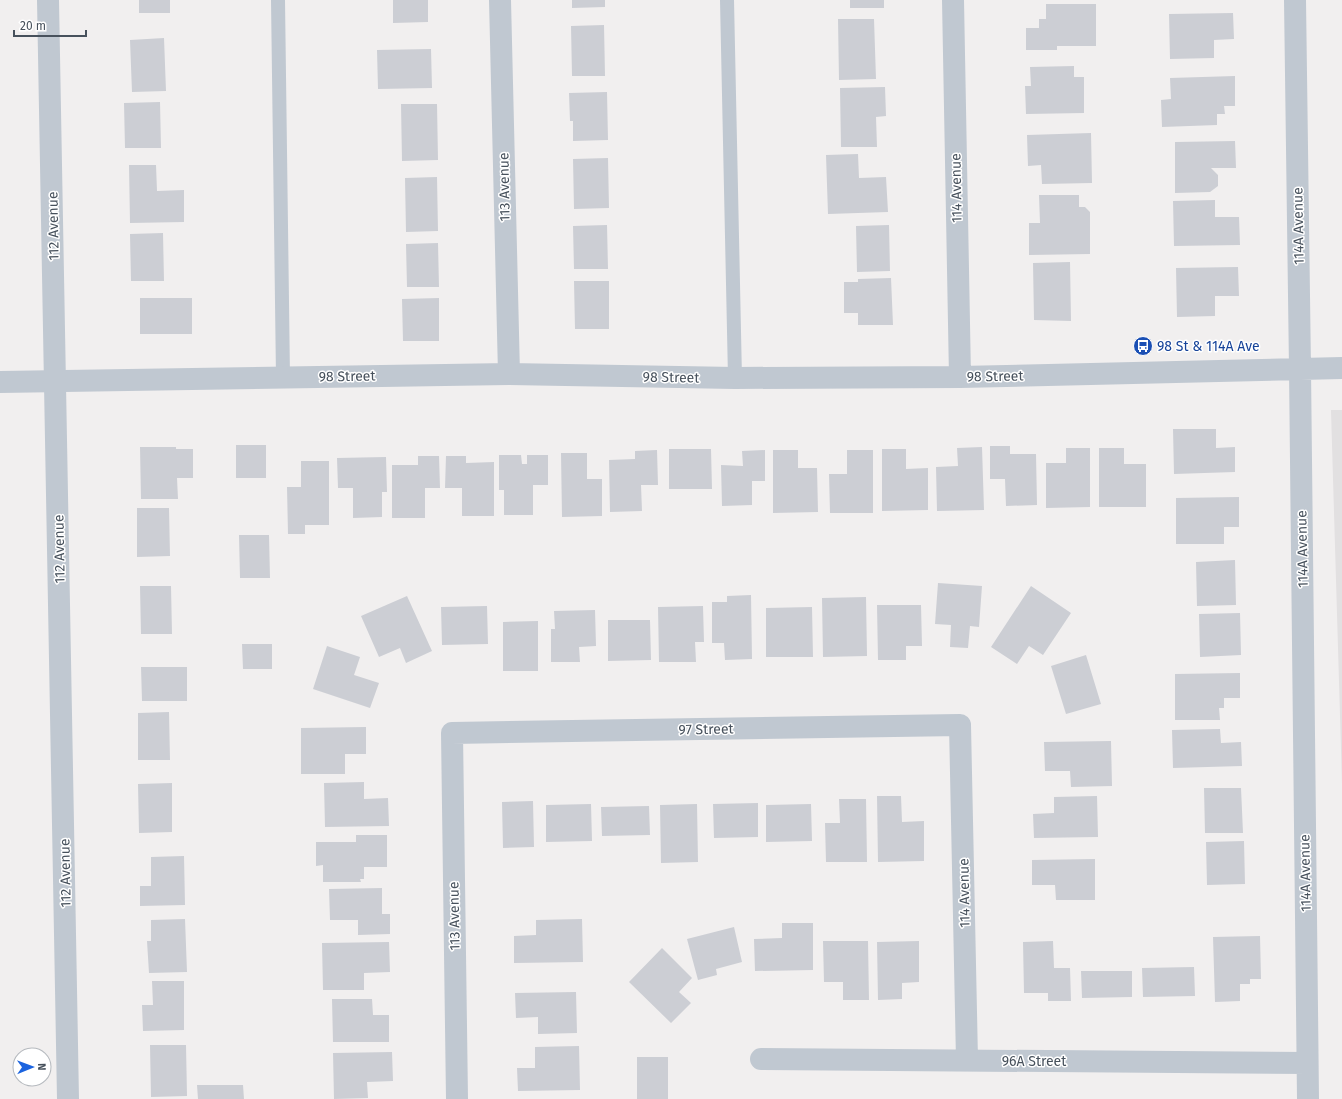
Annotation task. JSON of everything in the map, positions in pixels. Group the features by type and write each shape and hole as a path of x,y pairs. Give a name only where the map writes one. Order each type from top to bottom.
{"street":[{"name":"112 Avenue","path":"48,0 68,1099"},
{"name":"113 Avenue","path":"500,0 509,374"},
{"name":"114 Avenue","path":"953,0 960,377"},
{"name":"114A Avenue","path":"1295,0 1308,1099"},
{"name":"98 Street","path":"0,382 509,374 735,378 960,377 1342,368"},
{"name":"114 Avenue","path":"960,725 967,1060"},
{"name":"97 Street","path":"452,733 960,725"},
{"name":"113 Avenue","path":"452,733 457,1099"},
{"name":"96A Street","path":"761,1059 1307,1063"}],"lane":[{"path":"278,0 283,377"},
{"path":"727,0 735,378"}],"shaded area":[{"path":"1331,410 1342,410 1342,783"}],"building":[{"path":"139,0 170,0 170,13 139,13"},
{"path":"393,0 428,0 428,22 393,23"},
{"path":"572,0 605,0 605,7 572,8"},
{"path":"850,0 884,0 884,8 850,8"},
{"path":"1046,4 1096,4 1096,46 1057,46 1057,50 1026,50 1026,28 1039,28 1039,19 1046,19"},
{"path":"1233,13 1234,39 1214,40 1214,58 1170,59 1169,14"},
{"path":"838,19 874,19 876,79 839,80"},
{"path":"604,25 605,76 572,76 571,26"},
{"path":"164,38 166,91 132,92 130,40"},
{"path":"431,49 432,88 378,89 377,50"},
{"path":"1074,66 1074,77 1084,77 1084,113 1026,114 1025,86 1031,86 1030,67"},
{"path":"1235,76 1235,106 1224,106 1225,114 1217,114 1217,125 1162,127 1161,100 1171,99 1170,78"},
{"path":"885,87 886,116 876,117 877,147 841,147 840,88"},
{"path":"607,92 608,140 573,141 573,121 570,121 569,93"},
{"path":"160,102 161,148 125,148 124,103"},
{"path":"401,104 437,104 438,160 402,161"},
{"path":"1091,133 1092,183 1042,184 1041,165 1028,166 1027,135"},
{"path":"1235,141 1236,168 1211,168 1218,175 1218,186 1210,192 1175,193 1175,142"},
{"path":"858,154 859,178 886,177 888,212 828,214 826,155"},
{"path":"608,158 609,208 574,209 573,159"},
{"path":"129,165 156,165 157,191 184,190 184,222 130,223"},
{"path":"437,177 438,231 406,232 405,178"},
{"path":"1039,195 1079,195 1079,207 1085,207 1090,212 1090,254 1029,255 1029,223 1040,223"},
{"path":"1215,200 1215,217 1239,217 1240,245 1174,246 1173,201"},
{"path":"607,225 608,269 574,269 573,226"},
{"path":"889,225 890,271 857,272 856,226"},
{"path":"163,233 164,281 131,281 130,234"},
{"path":"438,243 439,287 407,287 406,244"},
{"path":"1070,262 1071,321 1034,320 1033,263"},
{"path":"1238,267 1239,296 1215,296 1215,316 1177,317 1176,268"},
{"path":"891,278 893,325 858,325 858,313 844,313 844,282 858,282 858,279"},
{"path":"574,281 609,281 609,329 575,329"},
{"path":"140,298 192,298 192,334 140,334"},
{"path":"439,298 439,341 403,341 402,299"},
{"path":"1173,429 1216,429 1216,448 1235,447 1235,472 1174,474"},
{"path":"236,445 266,445 266,478 236,478"},
{"path":"990,446 1010,446 1010,454 1036,454 1037,505 1006,506 1005,479 990,479"},
{"path":"140,447 176,447 176,449 193,449 193,478 177,478 178,499 141,499"},
{"path":"982,447 984,510 937,511 936,467 958,466 957,448"},
{"path":"1066,448 1090,448 1090,507 1046,508 1046,463 1066,463"},
{"path":"1099,448 1124,448 1124,464 1146,464 1146,507 1099,507"},
{"path":"669,449 711,449 712,489 669,489"},
{"path":"882,449 906,449 906,469 928,468 928,510 882,511"},
{"path":"657,450 658,485 641,485 642,511 610,512 609,460 635,459 635,451"},
{"path":"765,450 765,481 752,481 752,505 722,506 721,465 743,466 742,451"},
{"path":"773,450 798,450 798,468 817,468 818,512 773,513"},
{"path":"847,450 873,450 873,513 830,513 829,474 847,474"},
{"path":"561,453 587,453 587,479 602,479 602,516 562,517"},
{"path":"499,455 521,455 522,464 527,464 527,455 548,455 548,485 533,485 533,515 504,515 504,490 499,490"},
{"path":"418,456 439,456 440,488 425,488 425,518 392,518 392,465 418,465"},
{"path":"446,456 466,456 466,463 494,462 494,516 462,516 462,488 445,488"},
{"path":"386,457 387,492 382,492 382,517 353,518 353,488 338,488 337,458"},
{"path":"301,461 329,461 329,525 305,525 305,534 288,534 287,487 301,487"},
{"path":"1239,497 1239,527 1224,527 1224,544 1176,544 1176,498"},
{"path":"137,508 169,508 170,556 137,557"},
{"path":"239,535 269,535 270,578 240,578"},
{"path":"1235,560 1236,605 1197,606 1196,562"},
{"path":"938,583 982,586 979,627 970,626 968,648 950,647 951,625 935,624"},
{"path":"140,586 171,586 172,634 141,634"},
{"path":"1031,586 1071,613 1043,655 1029,646 1017,664 991,647"},
{"path":"751,595 752,659 725,660 724,643 712,643 712,602 727,602 727,596"},
{"path":"407,596 432,651 406,663 400,648 379,657 361,616"},
{"path":"866,597 867,656 823,657 822,598"},
{"path":"877,605 921,605 922,646 906,646 906,660 878,660"},
{"path":"487,606 488,644 442,645 441,607"},
{"path":"703,606 704,642 695,642 696,662 659,662 658,607"},
{"path":"812,607 813,657 766,657 766,608"},
{"path":"595,610 596,646 579,647 580,662 551,662 551,629 555,629 554,611"},
{"path":"1240,613 1241,655 1200,657 1199,614"},
{"path":"608,620 650,620 651,660 608,661"},
{"path":"538,621 538,671 503,671 503,622"},
{"path":"242,644 272,644 272,669 243,669"},
{"path":"327,646 360,657 354,675 379,683 370,708 313,689"},
{"path":"1086,655 1101,704 1066,714 1051,666"},
{"path":"141,667 187,667 187,701 142,701"},
{"path":"1240,673 1240,698 1224,698 1224,708 1219,708 1220,720 1175,720 1175,674"},
{"path":"169,712 170,760 138,760 138,713"},
{"path":"366,727 366,754 345,754 345,774 301,774 301,728"},
{"path":"1220,729 1221,743 1241,742 1242,766 1173,768 1172,730"},
{"path":"1111,741 1112,786 1071,787 1070,771 1045,771 1044,742"},
{"path":"364,782 364,799 388,798 389,826 325,827 324,783"},
{"path":"172,783 172,832 139,833 138,784"},
{"path":"1204,788 1241,788 1243,833 1205,833"},
{"path":"877,796 901,796 902,822 924,821 924,861 878,862"},
{"path":"1097,796 1098,837 1034,838 1033,814 1054,813 1054,797"},
{"path":"839,799 866,799 867,862 826,862 825,823 840,823"},
{"path":"533,801 534,847 503,848 502,802"},
{"path":"758,803 758,837 714,838 713,804"},
{"path":"591,804 592,841 546,842 546,805"},
{"path":"697,804 698,862 661,863 660,805"},
{"path":"811,804 812,841 766,842 766,805"},
{"path":"649,806 650,835 602,836 601,807"},
{"path":"356,835 387,835 387,867 364,867 364,879 360,879 361,882 323,882 323,865 316,866 316,842 356,842"},
{"path":"1244,841 1245,884 1207,885 1206,842"},
{"path":"184,856 185,905 140,906 140,886 151,886 151,857"},
{"path":"1095,859 1095,900 1056,900 1055,885 1032,885 1032,860"},
{"path":"382,888 382,914 390,914 390,934 358,935 358,920 330,920 329,889"},
{"path":"185,919 187,972 149,973 147,941 151,941 151,920"},
{"path":"582,919 583,962 514,963 514,936 536,935 536,920"},
{"path":"782,923 813,923 813,970 755,971 754,939 782,938"},
{"path":"734,927 742,962 716,969 717,975 698,980 687,939"},
{"path":"1260,936 1261,979 1250,979 1250,984 1240,984 1240,1001 1215,1002 1213,937"},
{"path":"823,941 868,941 869,1000 843,1000 843,982 824,982"},
{"path":"919,941 919,982 902,983 902,999 878,1000 877,942"},
{"path":"1053,941 1054,968 1070,968 1071,1001 1048,1001 1048,993 1024,993 1023,942"},
{"path":"389,942 390,972 364,973 364,990 323,990 322,943"},
{"path":"662,948 692,978 679,992 691,1003 671,1023 629,982"},
{"path":"1194,967 1195,996 1143,997 1142,968"},
{"path":"1081,971 1132,971 1132,997 1082,998"},
{"path":"152,981 184,981 184,1030 143,1031 142,1005 153,1005"},
{"path":"576,992 577,1033 538,1034 538,1017 516,1018 515,993"},
{"path":"332,999 372,999 373,1015 389,1015 389,1042 333,1042"},
{"path":"150,1045 186,1045 187,1096 151,1097"},
{"path":"579,1046 580,1090 518,1091 517,1068 535,1068 535,1047"},
{"path":"392,1052 393,1081 367,1082 368,1098 334,1099 333,1053"},
{"path":"637,1057 668,1057 668,1099 637,1099"},
{"path":"197,1085 243,1085 244,1099 198,1099"}],"place":[{"name":"98 St & 114A Ave","path":"1143,346"}]}
